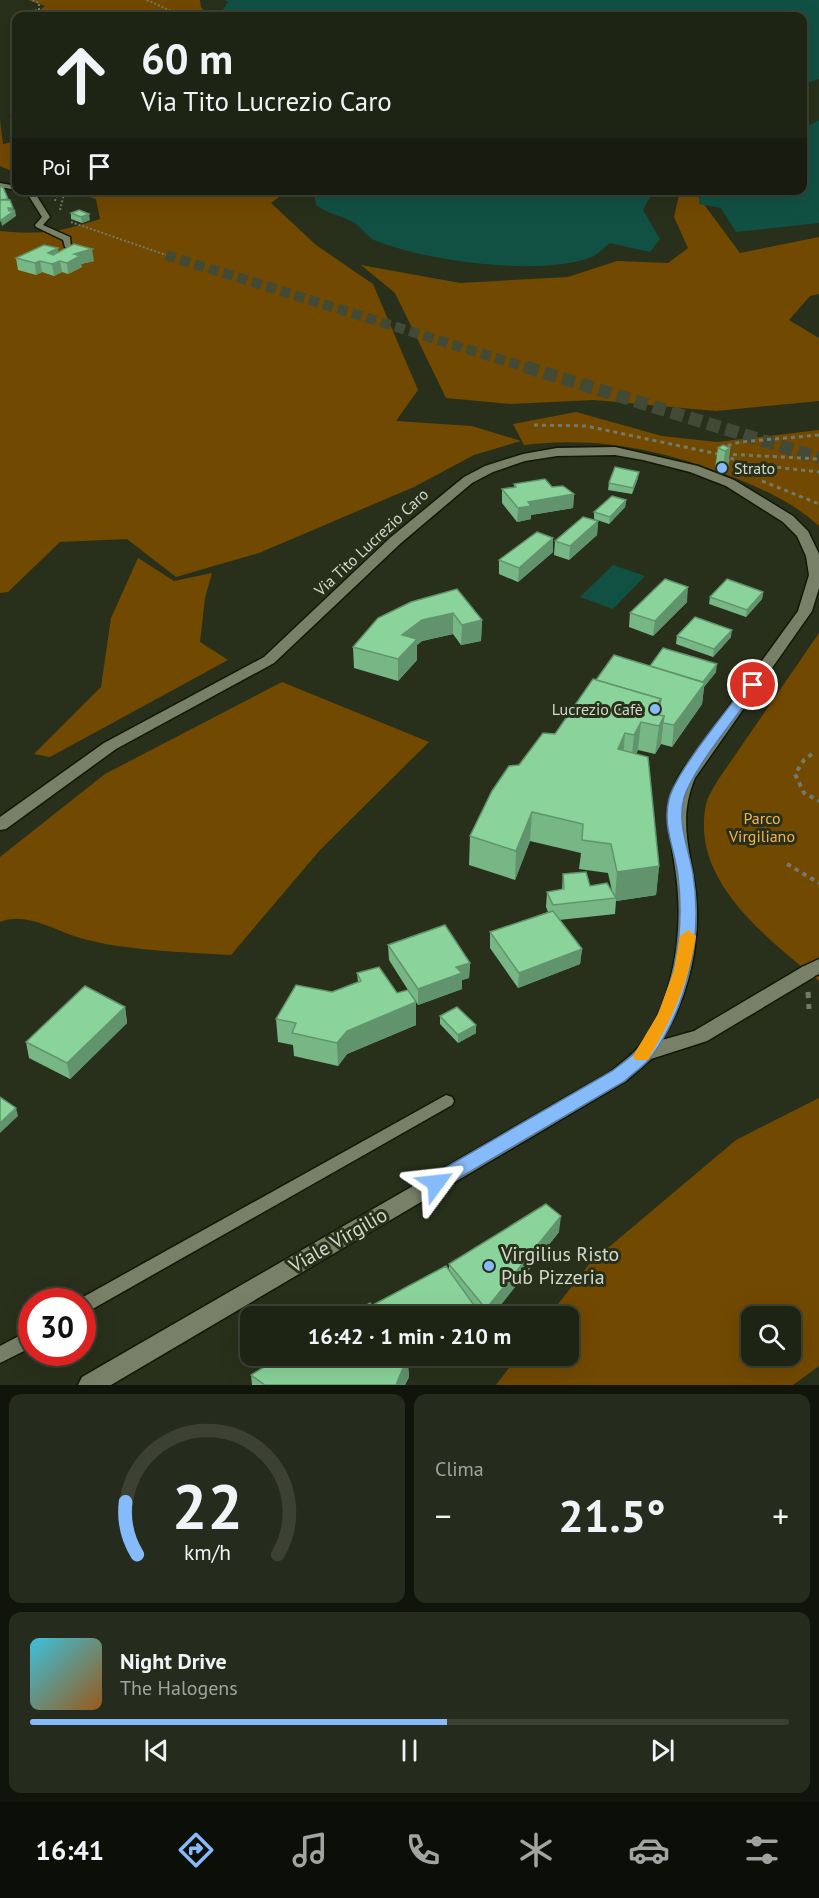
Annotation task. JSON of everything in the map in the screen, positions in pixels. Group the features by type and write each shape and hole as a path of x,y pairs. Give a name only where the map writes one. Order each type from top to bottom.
{"street":[{"name":"Via Tito Lucrezio Caro","path":"0,825 110,747 269,660 396,540 468,480 489,469 523,458 556,452 588,451 644,456 694,470 753,495 788,519 803,534 813,556 816,575 805,611 687,777 676,799 675,827 686,876 688,942 682,970 666,1015 645,1053"},
{"path":"645,1053 700,1036 814,969"},
{"name":"Viale Virgilio","path":"90,1385 619,1076 645,1053"}],"lane":[{"path":"32,195 46,217 39,225 40,227 68,239 68,245"},
{"path":"96,1299 446,1101"},
{"path":"0,1355 18,1345"}],"path":[{"path":"31,11 39,10 39,3 32,0"},
{"path":"147,0 171,11 168,12"},
{"path":"63,216 60,214 64,195"},
{"path":"67,221 166,255"},
{"path":"534,425 586,426 718,454 748,464 819,472"},
{"path":"718,454 718,449 740,442 819,435"},
{"path":"718,454 745,471"},
{"path":"698,458 718,454 819,459"},
{"path":"753,477 819,504"},
{"path":"813,754 804,760 795,774 804,793 819,801"},
{"path":"787,864 819,882"}],"green space":[{"path":"28,0 200,0 201,7 205,12 38,12 45,6"},
{"path":"0,120 3,144 12,142 12,171 0,166"},
{"path":"83,195 282,195 271,203 316,245 373,284 418,390 396,421 472,426 521,441 474,455 414,487 259,553 176,577 127,539 60,542 8,592 0,593 0,231 28,233 51,231 100,219 96,199"},
{"path":"679,195 697,195 740,253 819,237 819,294 810,296 789,320 819,338 819,401 716,411 594,400 511,404 446,398 395,293 361,265 460,283 568,277 617,261 668,263 688,248 674,217"},
{"path":"576,412 662,436 717,442 819,430 819,526 809,517 775,496 702,466 652,452 602,444 576,442 524,445 513,424"},
{"path":"138,558 174,581 212,573 205,598 200,642 228,660 50,757 34,754 101,687 111,618"},
{"name":"Parco Virgiliano","path":"819,633 819,981 777,946 737,905 721,883 710,858 704,832 706,804 718,780"},
{"path":"282,682 429,742 320,850 231,955 116,946 80,938 30,920 10,919 0,922 0,857 105,774"},
{"path":"819,1098 819,1366 793,1385 496,1385 510,1366 579,1366 579,1306 557,1306 590,1263 736,1140"}],"water":[{"path":"224,0 819,0 819,79 807,83 807,12 223,12 228,2"},
{"path":"819,120 819,223 736,232 721,208 699,204 700,195 807,195 807,127"},
{"path":"314,195 651,195 643,210 660,239 650,252 610,243 592,257 570,263 543,266 483,264 396,248 374,240 353,222 316,205"},
{"path":"613,565 645,576 613,609 580,597"}],"building":[{"path":"0,187 3,187 8,199 0,200"},
{"path":"0,200 10,200 13,208 8,208 9,211 15,210 0,221"},
{"path":"79,210 89,214 81,217 71,213"},
{"path":"74,244 92,249 74,254 80,256 67,263 60,261 52,264 40,261 35,263 16,258 44,245 58,248 48,253 53,255"},
{"path":"723,445 730,448 725,451 718,448"},
{"path":"615,467 639,472 633,488 609,483"},
{"path":"545,479 552,487 563,486 574,494 528,502 531,506 518,508 502,489 516,487 514,484"},
{"path":"612,496 626,500 610,517 594,512"},
{"path":"583,517 598,521 570,546 555,541"},
{"path":"537,532 553,538 519,568 499,560"},
{"path":"665,579 688,587 655,621 630,613"},
{"path":"727,579 763,592 747,610 710,597"},
{"path":"457,589 482,620 462,625 453,613 422,620 402,635 417,639 398,659 353,647 378,618 411,602"},
{"path":"695,617 732,630 714,649 677,636"},
{"path":"663,648 717,664 703,682 650,666"},
{"path":"614,655 705,683 674,725 663,723 664,716 654,714 661,699 596,680"},
{"path":"593,679 661,699 650,713 664,716 659,726 641,722 634,735 625,733 618,749 648,757 659,866 617,872 611,844 582,840 583,824 532,812 516,851 470,836 492,791 509,766 519,765 543,733 555,734"},
{"path":"586,872 590,886 607,883 616,898 553,905 547,892 564,889 563,874"},
{"path":"553,911 582,949 519,973 490,932"},
{"path":"445,925 470,963 456,967 462,973 418,989 388,945"},
{"path":"379,967 397,993 408,990 416,1002 347,1031 337,1043 292,1033 296,1023 276,1019 296,985 332,992 361,981 357,973"},
{"path":"85,986 125,1007 67,1063 26,1042"},
{"path":"457,1007 476,1025 458,1035 440,1016"},
{"path":"0,1097 16,1108 0,1123"},
{"path":"546,1204 561,1216 488,1306 484,1306 449,1264"},
{"path":"446,1266 475,1306 371,1306"},
{"path":"266,1366 404,1366 396,1385 265,1385 251,1375"}],"tunnel":[{"path":"166,255 531,369"},
{"path":"526,367 819,458"}],"slow traffic":[{"path":"642,1056 666,1015 682,970 688,936"}],"place":[{"name":"Strato","path":"722,468"},
{"name":"Lucrezio Cafè","path":"655,709"},
{"name":"Virgilius Risto Pub Pizzeria","path":"489,1266"}],"route":[{"path":"436,1183 619,1076 645,1053 666,1015 682,970 688,942 689,915 686,876 675,827 676,799 687,777 753,685"}]}
